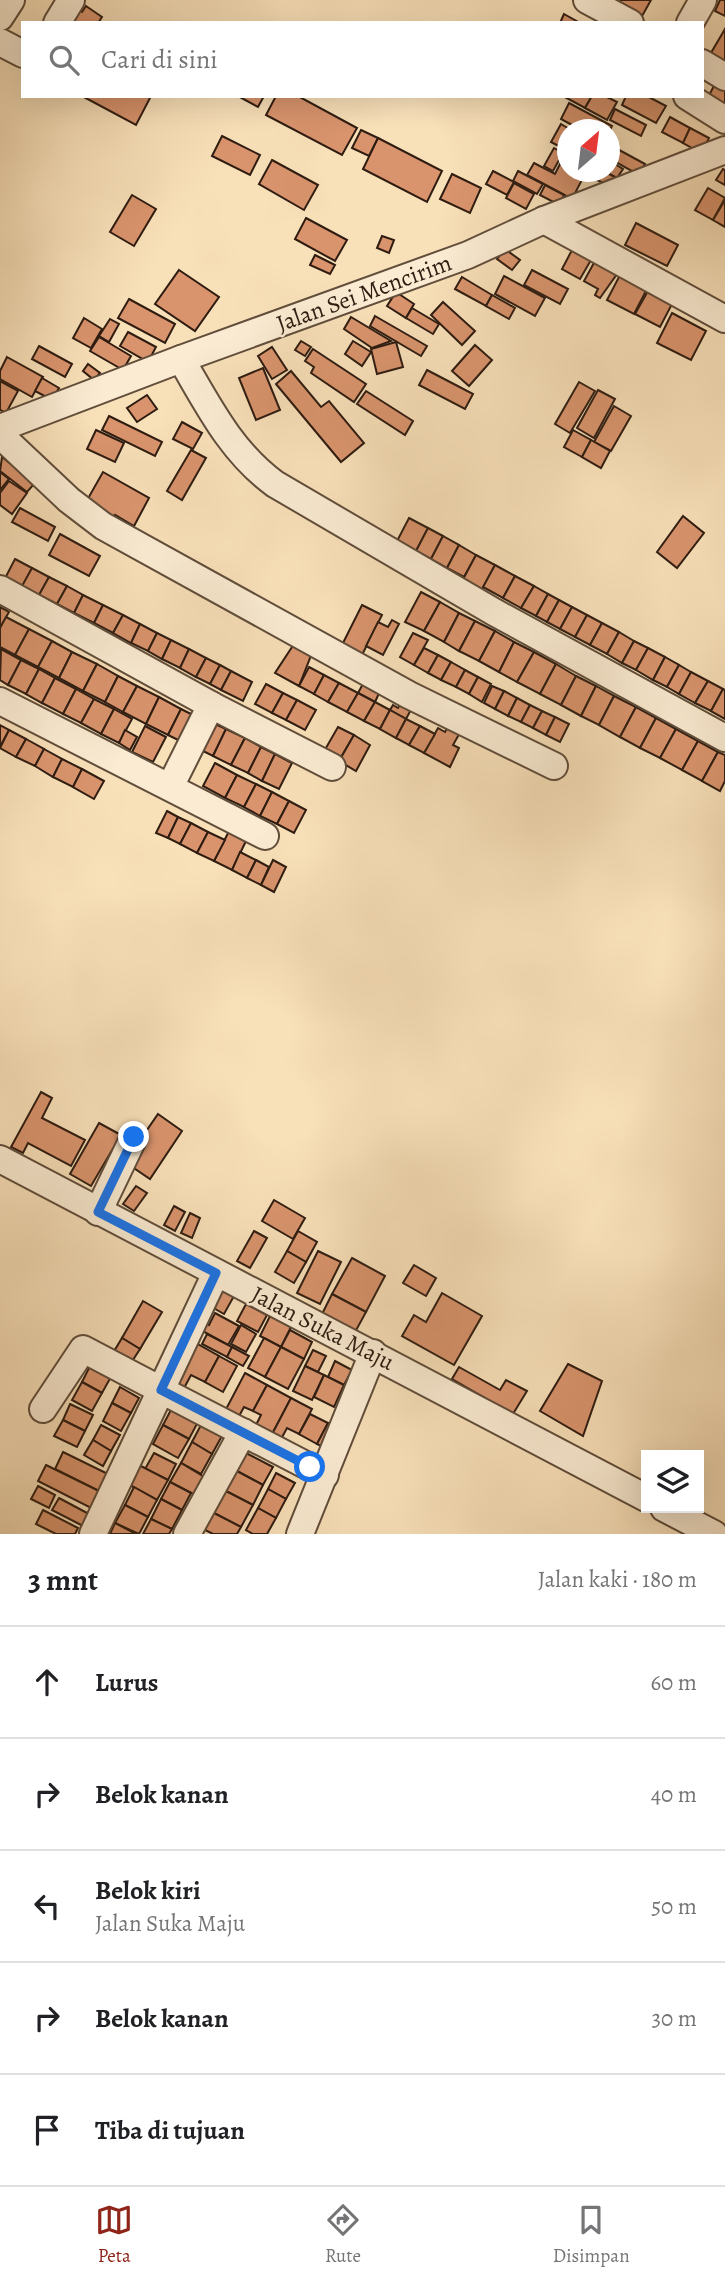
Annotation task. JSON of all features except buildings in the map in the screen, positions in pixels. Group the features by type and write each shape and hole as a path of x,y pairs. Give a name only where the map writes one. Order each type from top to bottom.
{"street":[{"path":"0,17 11,0"},
{"path":"58,21 71,0"},
{"path":"587,0 625,21"},
{"path":"691,21 703,0"},
{"path":"0,42 21,53"},
{"path":"704,64 725,77"},
{"path":"690,98 725,120"},
{"name":"Jalan Sei Mencirim","path":"0,428 181,359 468,256 544,220 725,150"},
{"path":"544,220 725,319"},
{"path":"181,359 233,445 253,468 275,484 494,612 725,738"},
{"path":"0,435 69,500 103,526 409,695 554,766"},
{"path":"0,589 211,705 332,767"},
{"path":"0,701 171,785 265,836"},
{"path":"171,785 211,705"},
{"path":"98,1212 134,1137"},
{"name":"Jalan Suka Maju","path":"0,1159 641,1495"},
{"path":"93,1534 216,1273"},
{"path":"43,1409 83,1349 325,1475"},
{"path":"300,1534 373,1353"},
{"path":"187,1534 243,1432"},
{"path":"674,1513 714,1534"}],"route":[{"path":"134,1137 98,1212 216,1273 161,1390 310,1467"}]}
